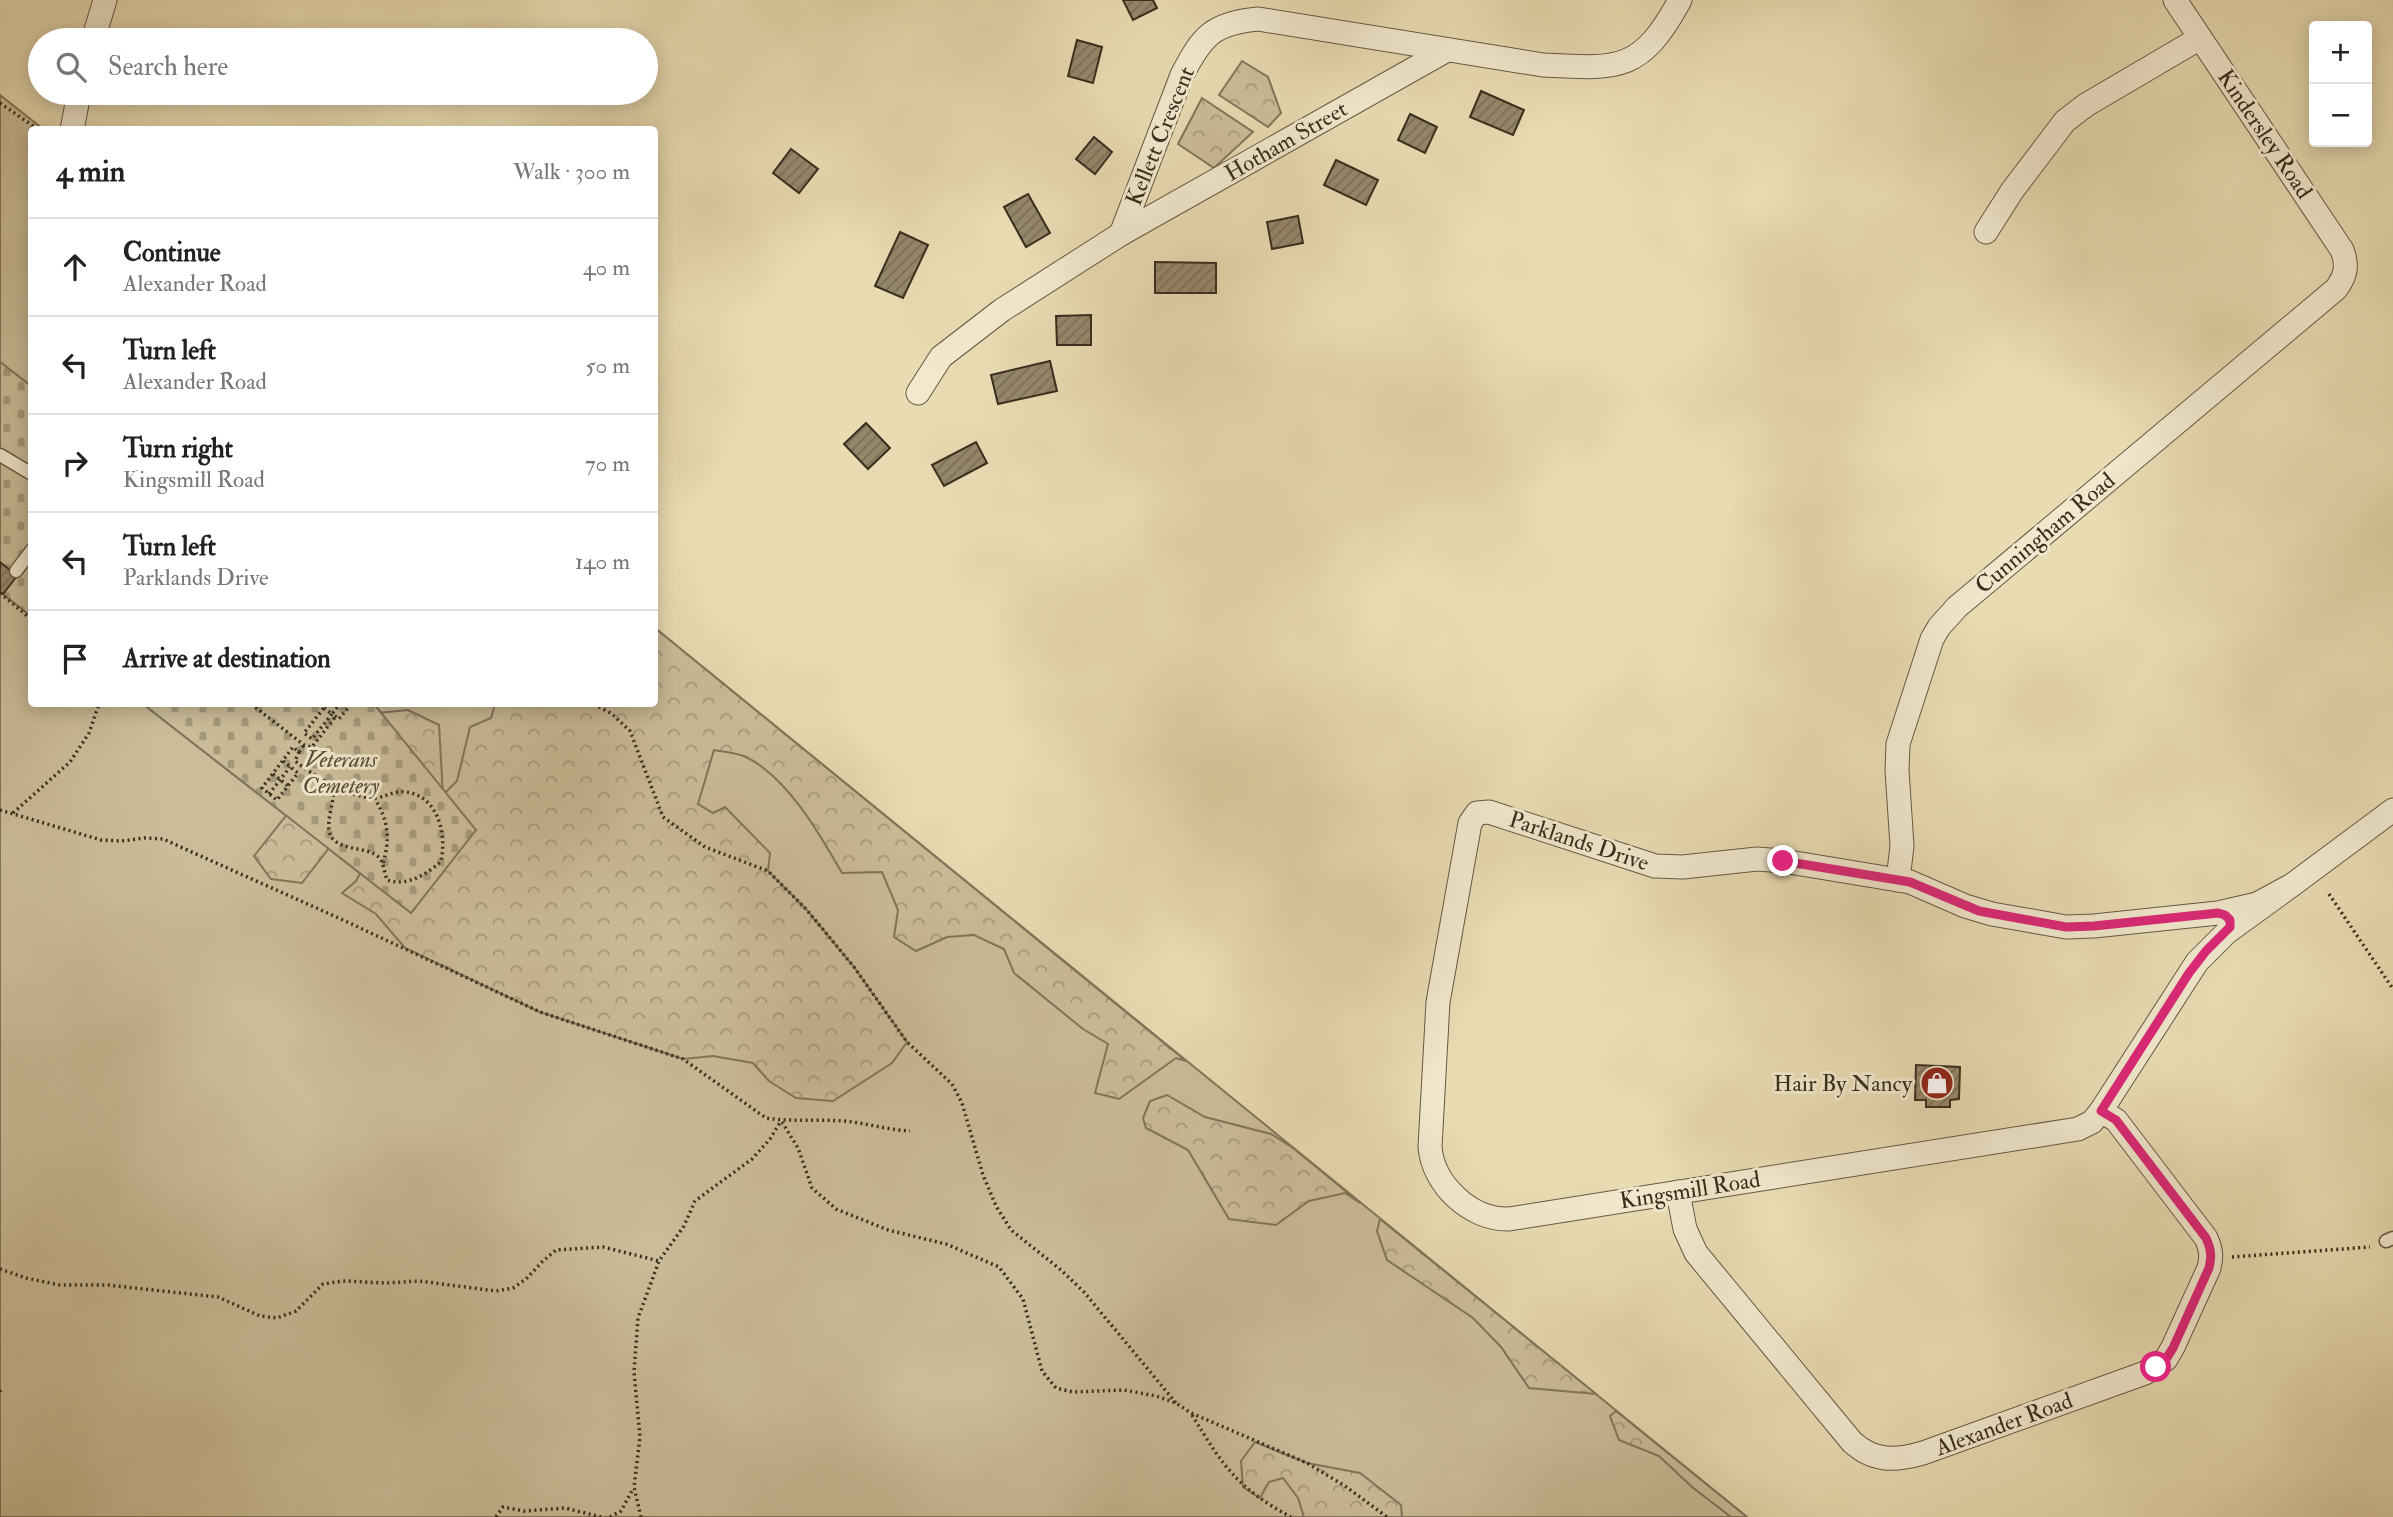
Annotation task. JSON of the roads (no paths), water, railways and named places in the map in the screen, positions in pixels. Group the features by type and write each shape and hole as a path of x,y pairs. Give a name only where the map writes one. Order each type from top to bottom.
{"street":[{"path":"97,28 105,0"},
{"path":"1447,50 1543,65 1587,68 1626,63 1647,49 1668,22 1680,0"},
{"name":"Kindersley Road","path":"2175,0 2342,250 2346,270"},
{"name":"Kellett Crescent","path":"1121,234 1182,75 1195,51 1219,26 1237,20 1258,19 1447,50"},
{"path":"1986,232 2012,191 2065,121 2086,105 2200,38"},
{"name":"Hotham Street","path":"918,393 941,357 1002,310 1121,234 1447,50"},
{"path":"73,126 77,105"},
{"name":"Cunningham Road","path":"1898,880 1902,846 1898,744 1927,652 1939,627 1957,607 2336,289 2346,270"},
{"name":"Parklands Drive","path":"1477,813 1489,812 1655,866 1683,867 1769,860 1898,880 1922,886 1979,911 2066,927 2225,922 2292,885 2393,810"},
{"name":"Kingsmill Road","path":"1477,813 1470,823 1438,1002 1430,1147 1433,1168 1445,1185 1468,1206 1487,1217 1498,1219 2078,1129 2092,1122 2101,1111 2189,973 2225,922"},
{"name":"Alexander Road","path":"1678,1192 1685,1229 1703,1264 1852,1442 1872,1456 1896,1459 1923,1453 2145,1373 2166,1359 2173,1348 2209,1268 2212,1258 2210,1247 2116,1120 2101,1111"}],"lane":[{"path":"0,455 28,472"},
{"path":"16,571 28,555"}],"place":[{"name":"Hair By Nancy","path":"1937,1083"}],"park label":[{"name":"Veterans Cemetery","path":"341,772"}]}
